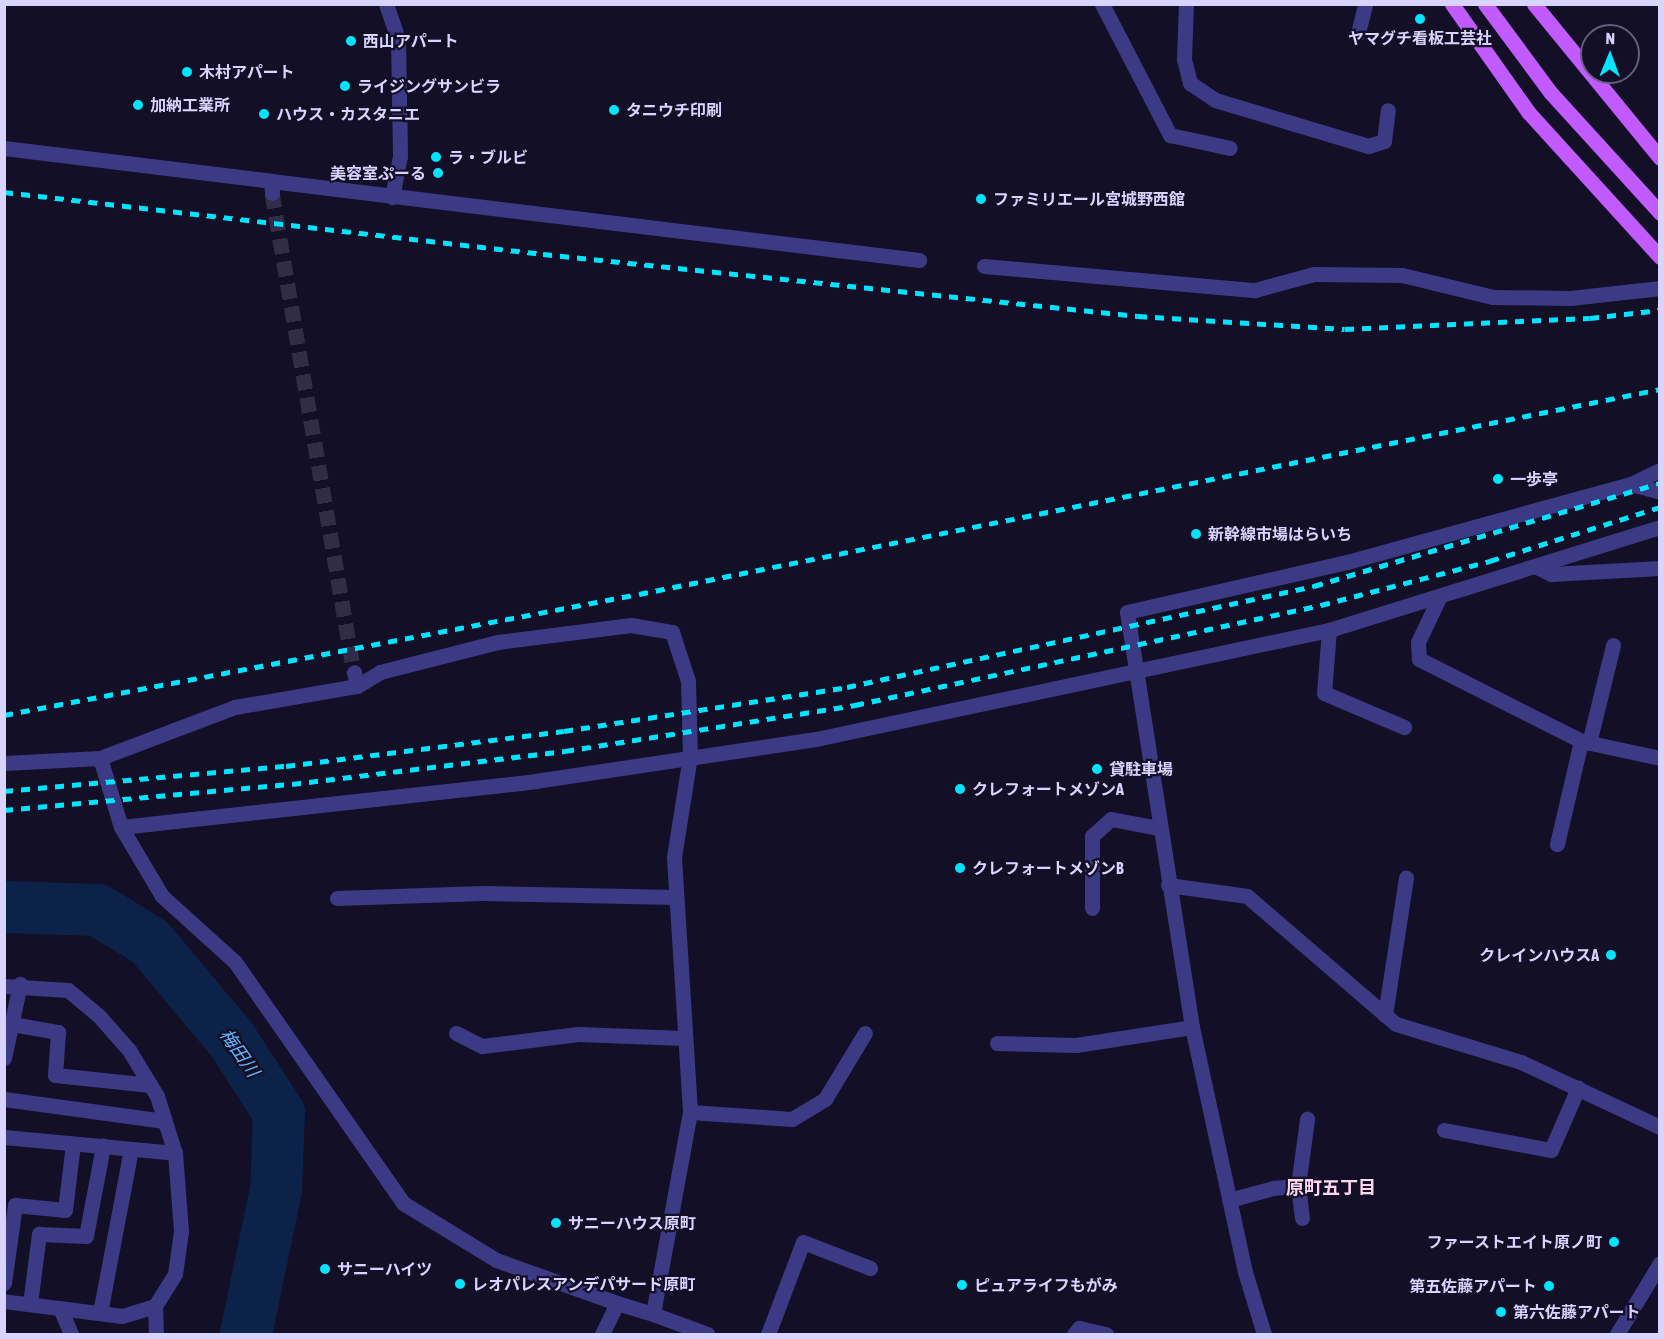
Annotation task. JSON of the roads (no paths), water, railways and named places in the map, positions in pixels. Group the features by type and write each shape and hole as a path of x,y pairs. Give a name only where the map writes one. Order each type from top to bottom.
{"main road":[{"path":"1452,4 1529,113 1659,257"},
{"path":"1485,4 1550,92 1659,213"},
{"path":"1534,4 1659,158"}],"street":[{"path":"386,4 398,39 400,156 392,196"},
{"path":"1102,4 1170,135 1230,148"},
{"path":"1186,4 1184,59 1190,83 1215,100 1368,146 1384,141 1388,110"},
{"path":"1358,33 1365,4"},
{"path":"4,148 272,187 392,196 920,260"},
{"path":"984,266 1255,290 1314,274 1402,275 1493,297 1570,298 1659,288"},
{"path":"1264,1335 1229,1200 1192,1027 1182,944 1168,885 1135,674 1128,612 1347,562 1631,484 1659,470"},
{"path":"1631,484 1659,492"},
{"path":"120,827 535,781 690,756 816,739 1135,674 1329,630 1659,527"},
{"path":"1535,566 1551,574 1659,568"},
{"path":"1440,596 1418,642 1419,659 1585,742 1659,758"},
{"path":"4,763 100,758 236,707 498,642 632,625 672,632 688,681 690,756 674,857 690,1112 653,1314"},
{"path":"1329,630 1324,693 1404,726"},
{"path":"1557,844 1613,645"},
{"path":"100,758 120,827 162,896 235,963 403,1203 496,1260 707,1335"},
{"path":"1092,908 1092,836 1111,819 1159,828"},
{"path":"1385,1015 1406,878"},
{"path":"1168,885 1247,896 1396,1024 1521,1062 1659,1127"},
{"path":"337,898 483,893 676,897"},
{"path":"4,1058 12,1024 12,985 68,990 99,1016 129,1050 150,1084 175,1153 180,1242 175,1274 155,1306 156,1335"},
{"path":"12,1024 58,1032 55,1074 150,1084"},
{"path":"997,1043 1076,1045 1192,1027"},
{"path":"456,1033 482,1046 578,1034 684,1038"},
{"path":"690,1112 792,1119 825,1099 865,1033"},
{"path":"1444,1130 1551,1150 1578,1088"},
{"path":"4,1099 165,1121"},
{"path":"1302,1218 1298,1186 1307,1119"},
{"path":"4,1137 175,1153"},
{"path":"4,1283 15,1205 64,1210 74,1144"},
{"path":"30,1304 39,1234 86,1236 103,1146"},
{"path":"100,1314 131,1149"},
{"path":"1229,1200 1273,1188 1298,1186"},
{"path":"768,1335 803,1242 870,1268"},
{"path":"1617,1335 1659,1265"},
{"path":"4,1301 122,1316 155,1306"},
{"path":"602,1335 616,1303"},
{"path":"60,1308 71,1335"},
{"path":"1074,1335 1079,1328 1106,1335"}],"waterway":[{"name":"梅田川","path":"4,907 98,910 150,942 232,1040 279,1113 276,1190 246,1334"}],"tunnel":[{"path":"272,193 354,672"}],"railway":[{"path":"4,192 543,254 1138,316 1345,329 1590,318 1660,310"},
{"path":"4,715 639,594 1660,389"},
{"path":"4,791 286,766 564,731 847,687 1314,586 1660,483"},
{"path":"4,810 292,784 565,751 855,705 1321,605 1490,561 1660,507"}],"place":[{"name":"ヤマグチ看板工芸社","path":"1420,19"},
{"name":"西山アパート","path":"351,41"},
{"name":"木村アパート","path":"187,72"},
{"name":"ライジングサンビラ","path":"345,86"},
{"name":"加納工業所","path":"138,105"},
{"name":"タニウチ印刷","path":"614,110"},
{"name":"ハウス・カスタニエ","path":"264,114"},
{"name":"ラ・ブルビ","path":"436,157"},
{"name":"美容室ぷーる","path":"438,173"},
{"name":"ファミリエール宮城野西館","path":"981,199"},
{"name":"一歩亭","path":"1498,479"},
{"name":"新幹線市場はらいち","path":"1196,534"},
{"name":"貸駐車場","path":"1097,769"},
{"name":"クレフォートメゾンA","path":"960,789"},
{"name":"クレフォートメゾンB","path":"960,868"},
{"name":"クレインハウスA","path":"1611,955"},
{"name":"サニーハウス原町","path":"556,1223"},
{"name":"ファーストエイト原ノ町","path":"1614,1242"},
{"name":"サニーハイツ","path":"325,1269"},
{"name":"レオパレスアンデパサード原町","path":"460,1284"},
{"name":"ピュアライフもがみ","path":"962,1285"},
{"name":"第五佐藤アパート","path":"1549,1286"},
{"name":"第六佐藤アパート","path":"1501,1312"}],"district":[{"name":"原町五丁目","path":"1331,1188"}]}
